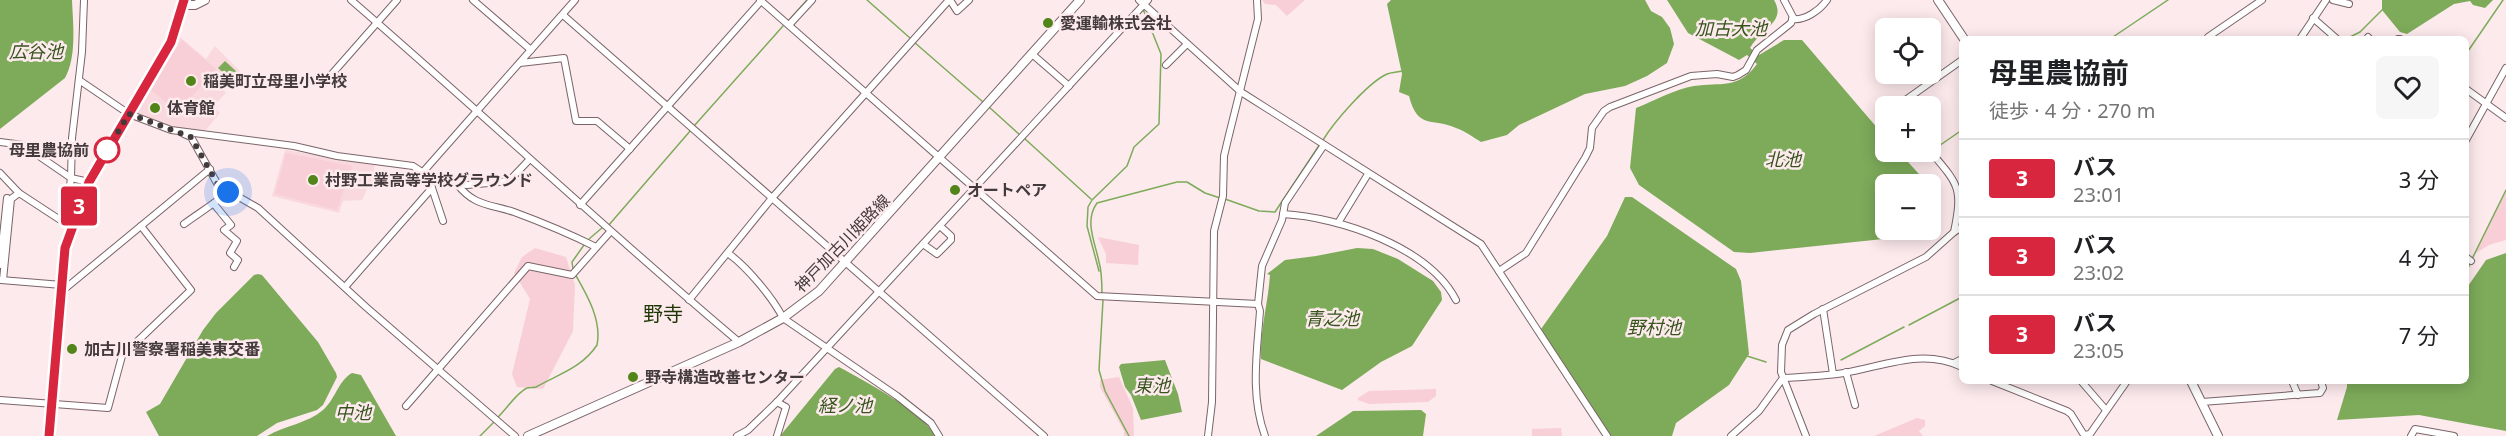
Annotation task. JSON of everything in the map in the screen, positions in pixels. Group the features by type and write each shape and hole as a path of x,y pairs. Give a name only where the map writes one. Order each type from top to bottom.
{"main road":[{"path":"49,436 68,225 89,182 171,42 184,2 195,5 205,0"},
{"name":"神戸加古川姫路線","path":"528,436 739,342 783,318 819,291 1080,0"},
{"path":"1938,0 1962,36"},
{"path":"2193,384 2218,436"}],"street":[{"path":"68,225 72,138 79,80 84,0"},
{"path":"351,0 478,111 610,232 739,342"},
{"path":"324,83 397,0"},
{"path":"473,0 531,50"},
{"path":"426,174 576,0"},
{"path":"580,205 760,0 1097,296 1258,304"},
{"path":"789,26 812,0"},
{"path":"689,300 729,254 772,198 950,0 957,11 969,0"},
{"path":"1208,436 1212,402 1214,231 1222,198 1224,156 1258,19 1257,0"},
{"path":"1499,271 1526,253 1585,158 1590,148 1592,128 1604,111 1621,102 1691,76 1717,74 1733,77 1738,75 1746,70 1757,50 1784,31 1792,20 1793,17 1784,0"},
{"path":"1792,20 1800,20 1821,7 1827,0"},
{"path":"2209,36 2262,0"},
{"path":"2302,36 2326,0"},
{"path":"2333,0 2349,4"},
{"path":"737,436 748,430 777,402 975,189 1144,2 1241,92 1481,244 1607,436"},
{"path":"563,15 1044,436"},
{"path":"2313,18 2334,36"},
{"path":"1166,65 1187,44"},
{"path":"1032,54 1069,86"},
{"path":"520,63 564,58 576,121 597,121 630,149"},
{"path":"1911,96 1959,62"},
{"path":"2469,134 2506,68"},
{"path":"79,80 129,114 191,137 218,185 258,208 515,436"},
{"path":"2469,91 2506,118"},
{"path":"181,132 294,146 337,156 413,166 426,174 467,185 509,181 529,160"},
{"path":"0,142 23,145 71,178 89,182"},
{"path":"1265,436 1258,418 1255,392 1260,310 1258,304 1262,266 1283,214 1285,203 1322,144"},
{"path":"1940,162 1950,174 1958,192 1959,211 1954,232"},
{"path":"17,191 11,199 1,280 61,289 210,170"},
{"path":"0,173 17,191 68,225"},
{"path":"426,174 442,221"},
{"path":"1338,223 1368,174"},
{"path":"457,184 466,196 487,206 513,212 590,244"},
{"path":"345,287 432,188"},
{"path":"0,205 17,191"},
{"path":"184,224 228,192"},
{"path":"0,265 7,198"},
{"path":"214,204 231,225 224,230 237,241 230,253 238,260 234,267"},
{"path":"1283,214 1319,218 1376,236 1401,249 1445,281 1456,300"},
{"path":"0,400 108,408 122,356 191,290 141,226"},
{"path":"923,244 937,254 951,240 951,236 940,226"},
{"path":"1806,436 1783,378 1782,345 1788,330 1823,309 1926,257 1959,229"},
{"path":"406,406 528,266 572,275 590,244 610,232"},
{"path":"729,254 737,260 778,308 783,318 827,347 931,423 939,436"},
{"path":"1823,309 1833,374"},
{"path":"1731,436 1759,411 1783,378 1833,374 1928,357 1943,358 1959,366"},
{"path":"1954,363 1959,360"},
{"path":"1846,372 1855,405"},
{"path":"2000,384 2067,411 2084,435 2090,434 2125,384"},
{"path":"2084,384 2106,411"},
{"path":"2293,384 2298,395"},
{"path":"2202,402 2320,393 2323,388 2322,384"},
{"path":"777,402 786,407 777,436"},
{"path":"2411,436 2415,429 2454,436"}],"shaded area":[{"path":"1262,0 1305,0 1287,16 1276,5 1265,4"},
{"name":"稲美町立母里小学校","path":"180,37 206,59 215,46 241,72 223,89 226,93 213,106 220,113 203,133 164,124 138,113 134,107"},
{"path":"182,40 216,69 178,112 151,90 158,79 156,77"},
{"name":"村野工業高等学校グラウンド","path":"285,150 375,164 373,176 362,200 343,201 339,213 272,196"},
{"name":"村野工業高等学校グラウンド","path":"286,153 352,166 337,210 275,194"},
{"path":"2506,191 2506,240 2489,245 2476,253"},
{"path":"1098,237 1139,245 1138,265 1106,263 1106,254"},
{"path":"535,248 566,257 575,285 573,331 543,389 517,387 512,374 530,299 514,273 522,257"},
{"path":"1119,377 1133,408 1134,436 1124,436 1124,431 1100,387 1100,380"},
{"path":"1436,389 1436,396 1428,402 1369,404 1358,400 1369,391"},
{"path":"1917,418 1925,420 1925,426 1919,431 1923,436 1874,436"},
{"path":"1561,428 1562,436 1532,436 1532,429"}],"water":[{"name":"広谷池","path":"0,0 72,0 73,50 65,78 0,129"},
{"path":"1391,0 1645,0 1651,11 1662,17 1670,28 1674,44 1667,63 1647,76 1625,86 1585,94 1519,125 1507,135 1481,142 1459,129 1422,119 1413,107 1409,96 1399,92 1402,74 1387,4"},
{"name":"北池","path":"1667,0 1774,0 1777,8 1775,20 1750,48 1759,55 1784,40 1802,40 1875,125 1875,162 1908,162 1919,174 1875,174 1875,240 1750,253 1734,252 1639,185 1630,168 1636,108 1672,92 1736,81 1743,78 1757,64 1747,55 1739,60 1688,33"},
{"path":"2382,0 2493,0 2485,8 2473,5 2470,1 2454,4 2407,34 2400,32 2382,10"},
{"path":"225,61 237,72 230,79 218,68"},
{"name":"野村池","path":"1625,197 1632,197 1736,269 1741,281 1749,354 1729,385 1676,423 1672,436 1610,436 1541,329 1607,236"},
{"name":"青之池","path":"1357,248 1373,249 1398,259 1433,281 1441,292 1442,300 1412,346 1381,362 1342,390 1261,359 1270,275 1267,274 1285,260"},
{"path":"2506,253 2506,431 2419,415 2337,420 2347,384 2469,384 2469,285 2486,260"},
{"path":"254,275 262,275 318,342 336,373 337,377 323,405 317,410 277,423 257,436 159,436 146,412 160,404 203,330 216,313"},
{"name":"東池","path":"1165,360 1182,412 1141,420 1131,395 1125,387 1119,367 1121,364"},
{"name":"経ノ池","path":"839,367 906,407 929,426 936,436 780,436"},
{"name":"中池","path":"352,373 361,375 396,436 267,436 323,410 343,381"},
{"path":"1421,410 1426,414 1423,436 1316,436 1353,411"}],"waterway":[{"path":"789,20 807,0"},
{"path":"867,0 910,38"},
{"path":"2114,36 2168,0"},
{"path":"2469,50 2503,0"},
{"path":"1099,271 1087,226 1088,207 1092,200 1127,166 1134,147 1159,124 1161,54 1143,9"},
{"path":"2352,36 2360,32 2382,10"},
{"path":"694,126 783,26"},
{"path":"914,42 983,102"},
{"path":"1323,140 1342,114 1377,80 1387,74 1403,71"},
{"path":"989,107 1020,135"},
{"path":"608,226 691,130"},
{"path":"1941,144 1959,132"},
{"path":"1024,138 1091,199"},
{"path":"1225,199 1259,211 1275,212 1320,144"},
{"path":"1102,295 1101,270 1091,224 1091,217 1097,203 1177,182 1187,182 1205,193 1220,198"},
{"path":"2472,259 2506,190"},
{"path":"589,239 603,227"},
{"path":"573,269 572,262 584,245"},
{"path":"497,418 523,390 536,387 569,370 584,360 597,345 595,317 589,299 575,274"},
{"path":"1909,325 1959,299"},
{"path":"1103,300 1099,370 1105,391 1129,436"},
{"path":"1841,360 1904,327"},
{"path":"1747,356 1766,362"},
{"path":"480,436 494,422"}],"bus line":[{"name":"3","path":"49,436 65,248 71,227 89,182 176,32 184,0"}],"place":[{"name":"愛運輸株式会社","path":"1048,23"},
{"name":"稲美町立母里小学校","path":"191,81"},
{"name":"体育館","path":"155,108"},
{"name":"母里農協前","path":"107,150"},
{"name":"村野工業高等学校グラウンド","path":"313,180"},
{"name":"オートペア","path":"955,190"},
{"name":"加古川警察署稲美東交番","path":"72,349"},
{"name":"野寺構造改善センター","path":"633,377"}],"district":[{"name":"野寺","path":"663,313"}],"route":[{"path":"107,150 129,114 181,132 191,137 218,185 228,192"}],"water label":[{"name":"加古大池","path":"1731,28"}]}
